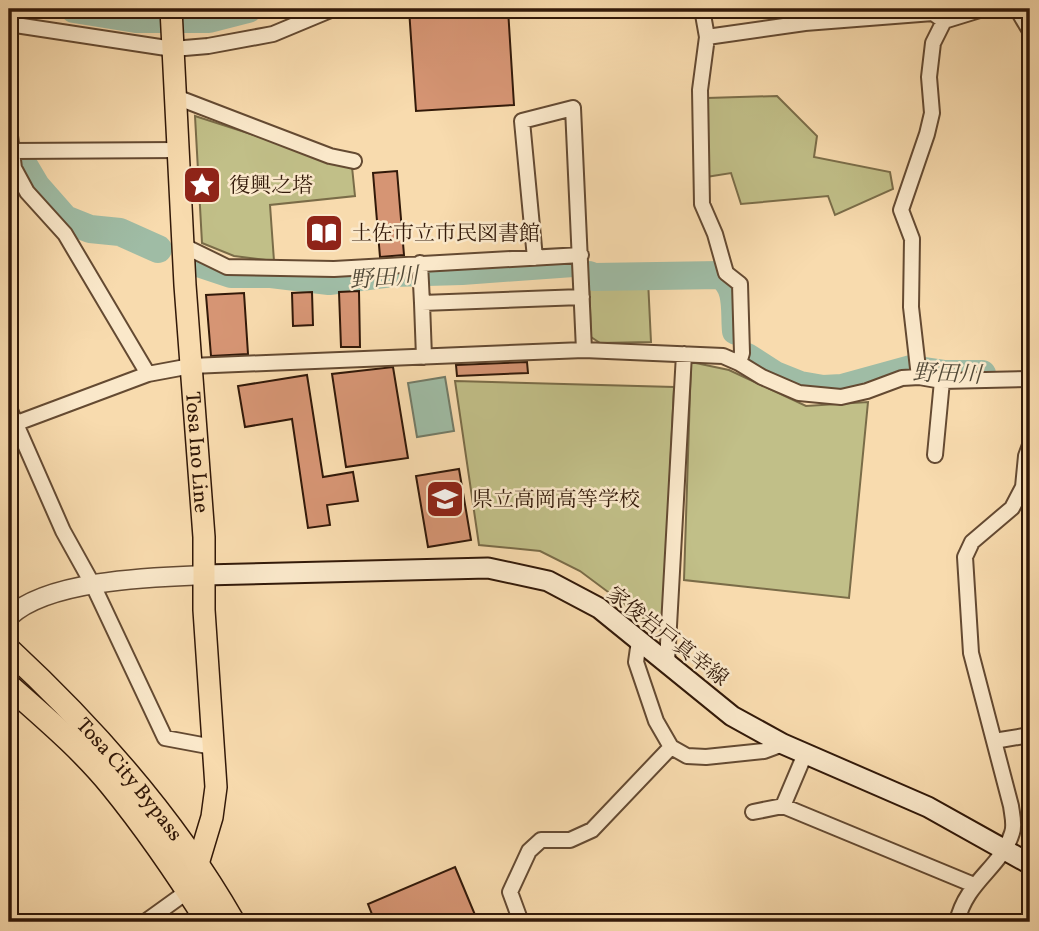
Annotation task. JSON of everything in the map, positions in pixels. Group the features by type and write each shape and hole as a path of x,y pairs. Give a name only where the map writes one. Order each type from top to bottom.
{"highway":[{"name":"Tosa City Bypass","path":"9,650 79,719 124,771 199,867 233,922"},
{"name":"Tosa City Bypass","path":"9,686 70,741 112,786 208,922"}],"main road":[{"name":"Tosa Ino Line","path":"171,9 191,366 204,537 216,787 212,817 199,867 188,891"},
{"name":"家俊岩戸真幸線","path":"204,575 488,568 548,581 599,608 732,716 783,744 928,807 1030,864"}],"street":[{"path":"9,24 208,46 273,34 333,9"},
{"path":"702,9 707,37 700,90 702,204 715,234 726,273 740,284 742,353 739,363"},
{"path":"919,377 911,307 912,239 901,209 932,113 929,77 933,43 944,21 983,9"},
{"path":"1017,9 1030,31"},
{"path":"707,37 803,16 933,13 944,21"},
{"path":"176,97 331,156 354,161"},
{"path":"535,258 522,121 573,108 584,351"},
{"path":"148,374 65,234 27,192 14,168 10,140 179,150"},
{"path":"184,246 227,267 334,269 581,255"},
{"path":"420,263 424,357"},
{"path":"422,303 582,297"},
{"path":"12,424 148,374 191,366 584,351 723,356 799,393 841,397 902,378 919,377 942,381 1030,379"},
{"path":"667,662 684,354"},
{"path":"935,455 942,381"},
{"path":"9,408 12,424 63,531 93,585 165,738 213,747"},
{"path":"957,922 960,909 974,885 1005,849 1013,831 1011,806 971,653 965,556 972,542 1012,508 1023,487 1026,456 1030,445"},
{"path":"9,617 47,596 93,585 140,577 204,575"},
{"path":"639,641 636,662 656,721 671,747 687,756 706,757 764,751 783,744"},
{"path":"994,741 1030,735"},
{"path":"522,922 512,903 510,892 529,851 541,840 570,840 592,830 671,747"},
{"path":"783,806 805,754"},
{"path":"752,812 783,806 974,885"},
{"path":"145,922 188,891"}],"shaded area":[{"path":"777,96 817,136 814,157 890,172 893,189 835,215 828,196 741,204 731,173 706,177 707,98"},
{"path":"195,116 352,167 355,196 270,205 274,261 234,256 202,243"},
{"path":"589,280 648,280 651,342 600,343 591,337"},
{"path":"691,362 729,370 806,406 868,402 849,598 684,580"},
{"path":"445,377 454,431 417,437 408,383"},
{"path":"455,381 674,387 663,625 655,627 580,571 540,551 479,545"}],"building":[{"path":"409,9 508,9 514,105 416,111"},
{"path":"397,171 404,255 380,257 373,173"},
{"path":"359,291 360,347 341,347 339,292"},
{"path":"312,292 313,325 293,326 292,293"},
{"path":"244,293 248,354 211,356 206,295"},
{"path":"527,362 528,373 457,376 456,365"},
{"path":"393,367 408,458 346,467 332,374"},
{"path":"307,375 323,477 353,472 358,501 327,505 330,525 308,528 292,419 245,427 238,386"},
{"path":"459,469 471,540 428,547 416,476"},
{"path":"455,867 478,922 375,922 368,904"}],"waterway":[{"path":"74,9 136,19 209,19 248,9"},
{"name":"野田川","path":"20,159 36,186 65,219 90,229 120,232 158,249"},
{"name":"野田川","path":"198,263 231,274 271,274 329,281 392,273 573,263"},
{"name":"野田川","path":"589,275 720,275 733,293 736,331"},
{"name":"野田川","path":"747,357 775,375 800,385 823,389 842,388 911,369 945,374 982,374"}],"place":[{"name":"復興之塔","path":"202,185"},
{"name":"土佐市立市民図書館","path":"324,233"},
{"name":"県立高岡高等学校","path":"445,499"}]}
